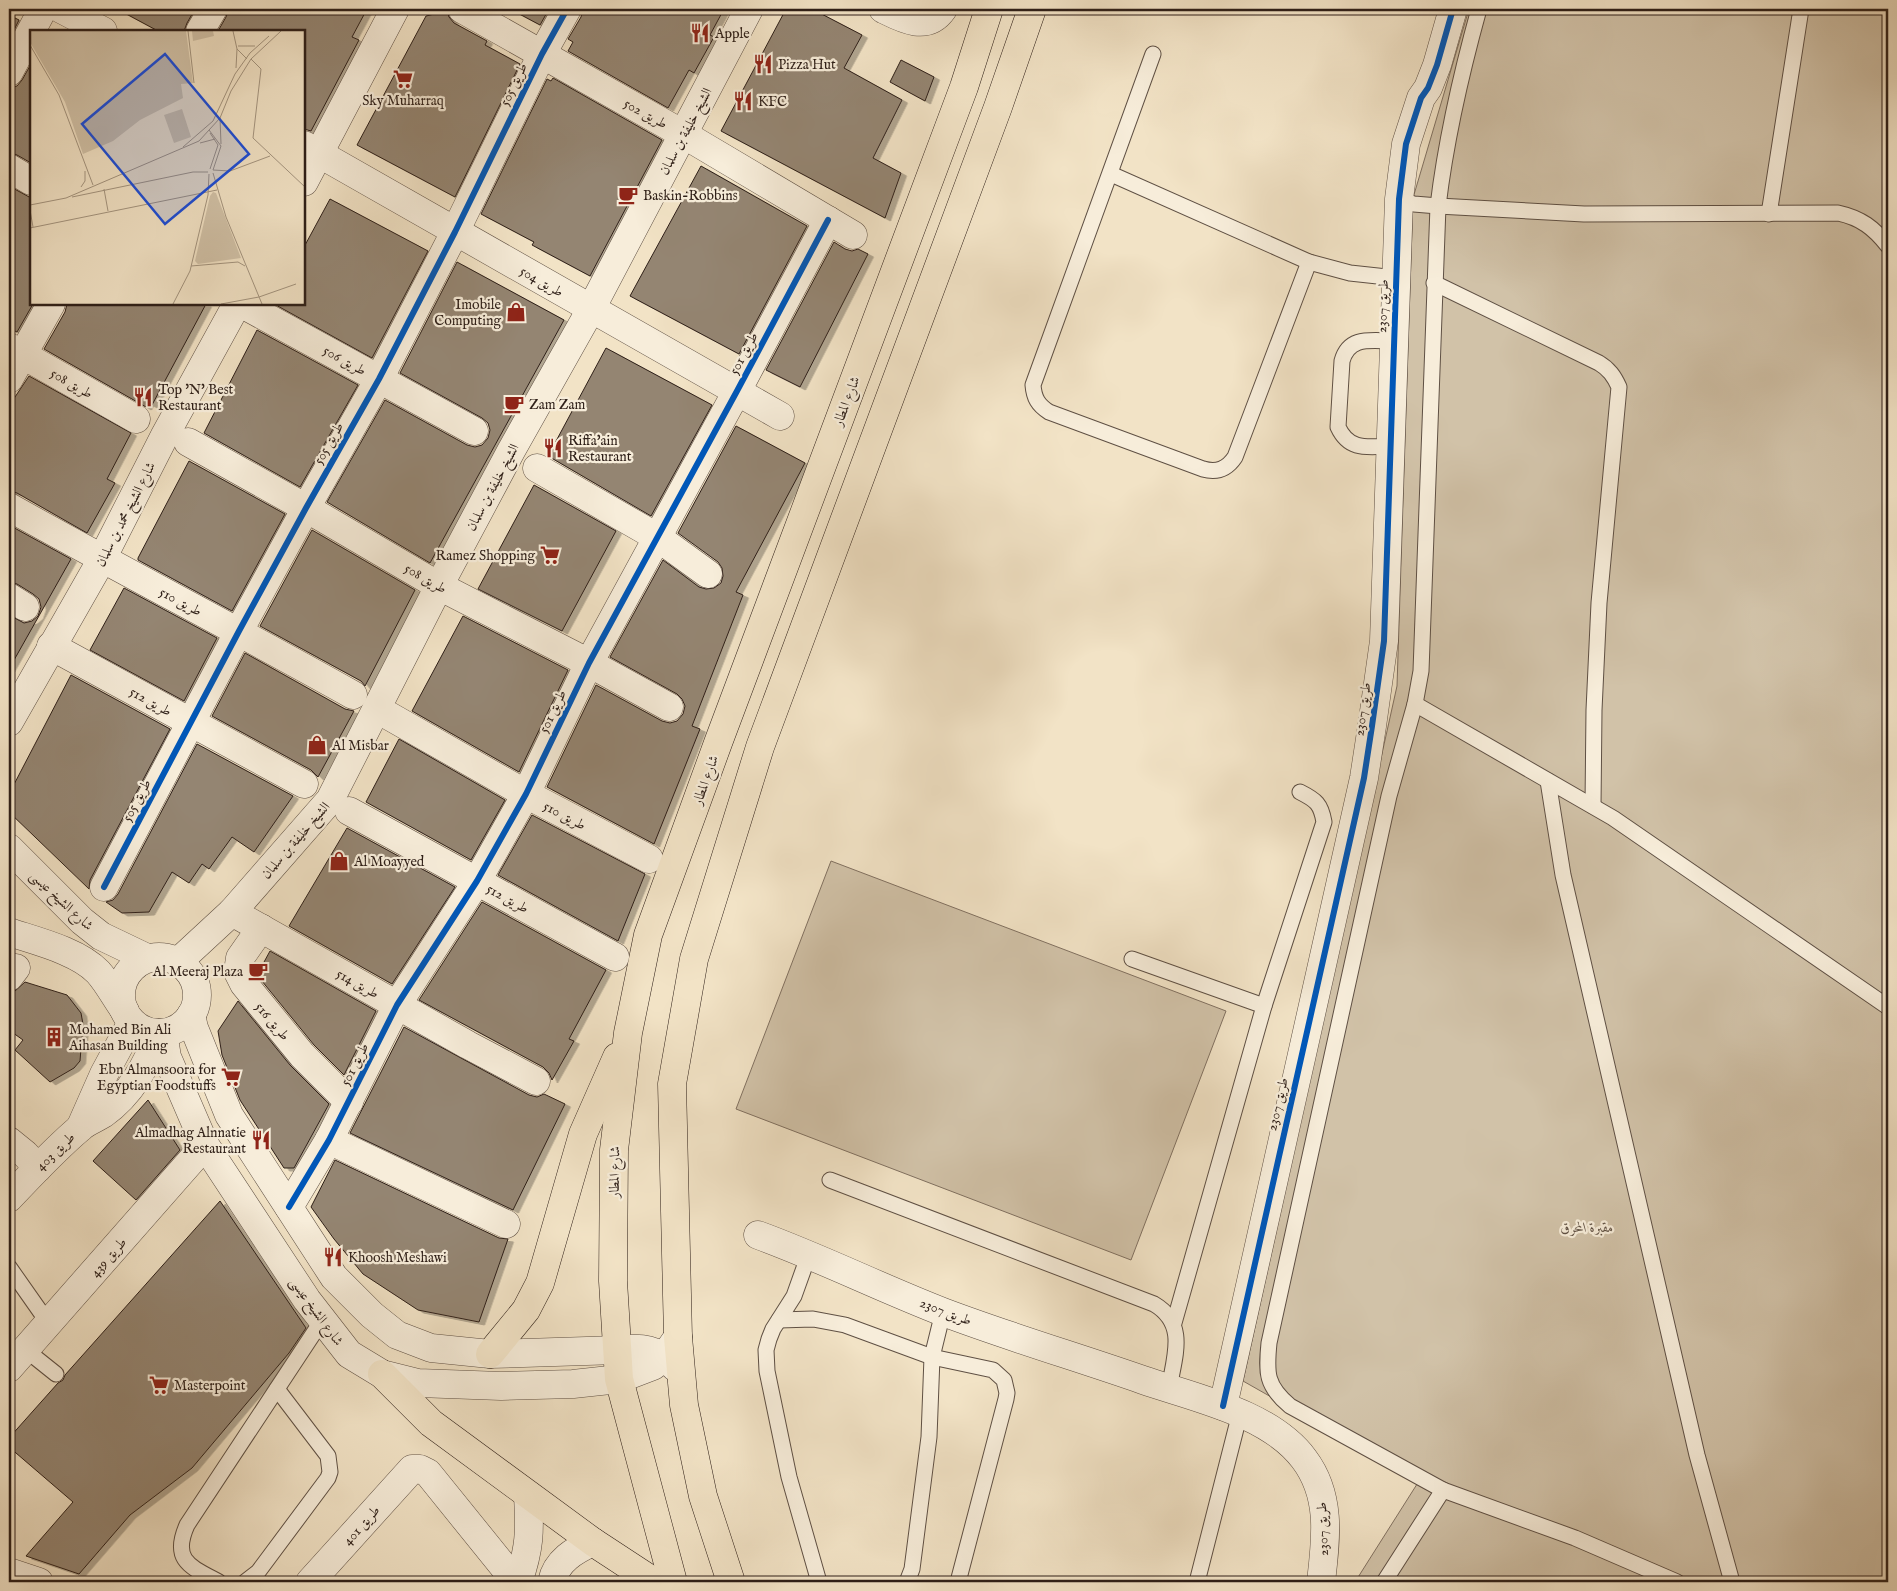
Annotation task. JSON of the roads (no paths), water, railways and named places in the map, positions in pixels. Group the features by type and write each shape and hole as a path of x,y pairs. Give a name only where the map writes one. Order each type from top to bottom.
{"main road":[{"name":"شارع المطار","path":"673,1582 619,1379 613,1281 614,1150 628,1033 651,926 964,87 989,9"},
{"path":"731,1582 703,1496 674,1356 672,1084 694,959 760,747 992,126 1032,9"},
{"path":"490,1354 526,1310 540,1283 583,1134 628,1033"},
{"path":"382,1374 431,1422 593,1542 654,1582"}],"street":[{"path":"32,30 43,9"},
{"path":"61,9 94,21"},
{"path":"201,30 213,9"},
{"path":"305,178 312,149 395,9"},
{"name":"طريق 502","path":"462,9 683,134 853,235"},
{"name":"طريق 505","path":"104,887 238,631 379,379 455,232 542,54 567,9"},
{"name":"الشيخ خليفة بن سلمان","path":"179,961 232,912 330,800 506,459 591,309 749,9"},
{"path":"883,9 905,20 917,23 929,21 943,9"},
{"name":"طريق 2307","path":"1421,98 1420,87 1424,63 1440,9"},
{"name":"طريق 2307","path":"1231,1409 1364,778 1384,641 1398,199 1406,144 1421,98 1433,77 1453,9"},
{"path":"9,72 30,33"},
{"name":"طريق 504","path":"312,149 780,416"},
{"path":"9,168 30,180"},
{"name":"طريق 501","path":"289,1207 329,1140 397,1005 477,880 526,794 589,663 828,220"},
{"path":"9,378 15,350 50,305"},
{"name":"شارع الشيخ محمد بن سلمان","path":"9,722 102,559 164,438 236,305"},
{"name":"طريق 506","path":"244,305 474,431"},
{"name":"طريق 508","path":"15,350 136,419"},
{"name":"طريق 508","path":"188,442 439,586 589,663 669,707"},
{"path":"537,468 658,537 708,574"},
{"name":"طريق 510","path":"9,507 353,695"},
{"name":"طريق 512","path":"51,646 304,784"},
{"name":"طريق 510","path":"377,709 526,794 649,859"},
{"name":"طريق 512","path":"348,811 615,957"},
{"name":"شارع الشيخ عيسى","path":"9,848 82,921 101,936 147,958"},
{"name":"طريق 514","path":"232,912 468,1045 536,1081"},
{"name":"طريق 516","path":"261,928 240,958 238,972 244,984 302,1055 349,1102"},
{"path":"9,932 67,952 83,961 98,972 129,1017 144,1030 161,1033 172,1031 183,1025 191,1016 197,1001 197,986 191,972 179,961 169,957 147,958 133,967 124,980 121,997 129,1017"},
{"path":"191,1016 229,1115 334,1278 372,1315 397,1335 432,1348 490,1354 635,1348 674,1356"},
{"name":"طريق 403","path":"81,1126 129,1017"},
{"name":"شارع الشيخ عيسى","path":"161,1033 167,1057 205,1144 307,1300 349,1354 382,1374 418,1383 501,1386 573,1384 619,1379 647,1369 674,1356"},
{"name":"طريق 403","path":"9,1198 81,1126 102,1114 122,1098 138,1079 161,1033"},
{"path":"329,1140 506,1224"},
{"path":"9,1141 38,1168"},
{"name":"طريق 439","path":"17,1359 50,1324 205,1144"},
{"name":"طريق 2307","path":"758,1235 809,1254 943,1312 1231,1409 1274,1430 1303,1458 1319,1482 1325,1511 1325,1547 1321,1582"},
{"name":"طريق 401","path":"310,1582 412,1469 420,1469 428,1473 517,1582"},
{"path":"517,1582 526,1560 530,1537 528,1495"},
{"path":"552,1582 554,1572 563,1561 576,1549 593,1542"},
{"path":"9,1572 39,1582"}],"lane":[{"path":"1478,9 1453,110 1442,166 1438,206 1423,638 1416,704 1389,796 1271,1333 1266,1366 1272,1387 1290,1406 1443,1490 1575,1538 1677,1582"},
{"path":"1769,214 1800,9"},
{"path":"1153,54 1033,385 1036,401 1048,412 1203,469 1218,471 1225,468 1235,457 1309,262"},
{"path":"1111,174 1309,262 1350,273 1396,278"},
{"path":"1398,199 1414,204 1438,206 1584,214 1838,213 1859,219 1871,227 1888,246"},
{"path":"1434,283 1599,363 1608,369 1615,378 1618,387 1599,603 1594,710 1593,806"},
{"path":"1390,446 1362,447 1353,444 1346,440 1338,427 1342,361 1345,352 1350,345 1357,342 1394,341"},
{"path":"1416,704 1593,806 1888,1007"},
{"path":"1548,781 1563,875 1697,1455 1732,1582"},
{"path":"1169,1389 1177,1341 1174,1323 1264,1006 1324,822 1322,809 1313,798 1300,792"},
{"path":"1132,958 1264,1006"},
{"path":"830,1180 1154,1304 1162,1309 1174,1323"},
{"path":"809,1254 794,1296 769,1339 766,1350 766,1371 789,1477 819,1582"},
{"path":"9,1267 50,1324"},
{"path":"907,1582 912,1568 929,1437 932,1358 943,1312"},
{"path":"220,1582 190,1567 184,1561 181,1543 187,1525 322,1319"},
{"path":"779,1320 813,1319 845,1325 932,1358 993,1370 1004,1380 1007,1393 958,1582"},
{"path":"17,1359 56,1374"},
{"path":"245,1582 258,1572 328,1478 330,1472 328,1456 277,1388"},
{"path":"1197,1582 1231,1409"},
{"path":"1384,1582 1443,1490"}],"place":[{"name":"Apple","path":"700,33"},
{"name":"Pizza Hut","path":"763,64"},
{"name":"Sky Muharraq","path":"403,79"},
{"name":"KFC","path":"743,101"},
{"name":"Baskin-Robbins","path":"628,195"},
{"name":"Imobile Computing","path":"516,312"},
{"name":"Top 'N' Best Restaurant","path":"143,397"},
{"name":"Zam Zam","path":"514,404"},
{"name":"Riffa'ain Restaurant","path":"553,448"},
{"name":"Ramez Shopping","path":"550,555"},
{"name":"Al Misbar","path":"317,745"},
{"name":"Al Moayyed","path":"339,861"},
{"name":"Al Meeraj Plaza","path":"258,971"},
{"name":"Mohamed Bin Ali Aihasan Building","path":"54,1037"},
{"name":"Ebn Almansoora for Egyptian Foodstuffs","path":"231,1077"},
{"name":"Almadhag Alnnatie Restaurant","path":"261,1140"},
{"name":"Khoosh Meshawi","path":"333,1257"},
{"name":"Masterpoint","path":"159,1385"}],"park label":[{"name":"مقبرة المحرق","path":"1587,1227"}]}
